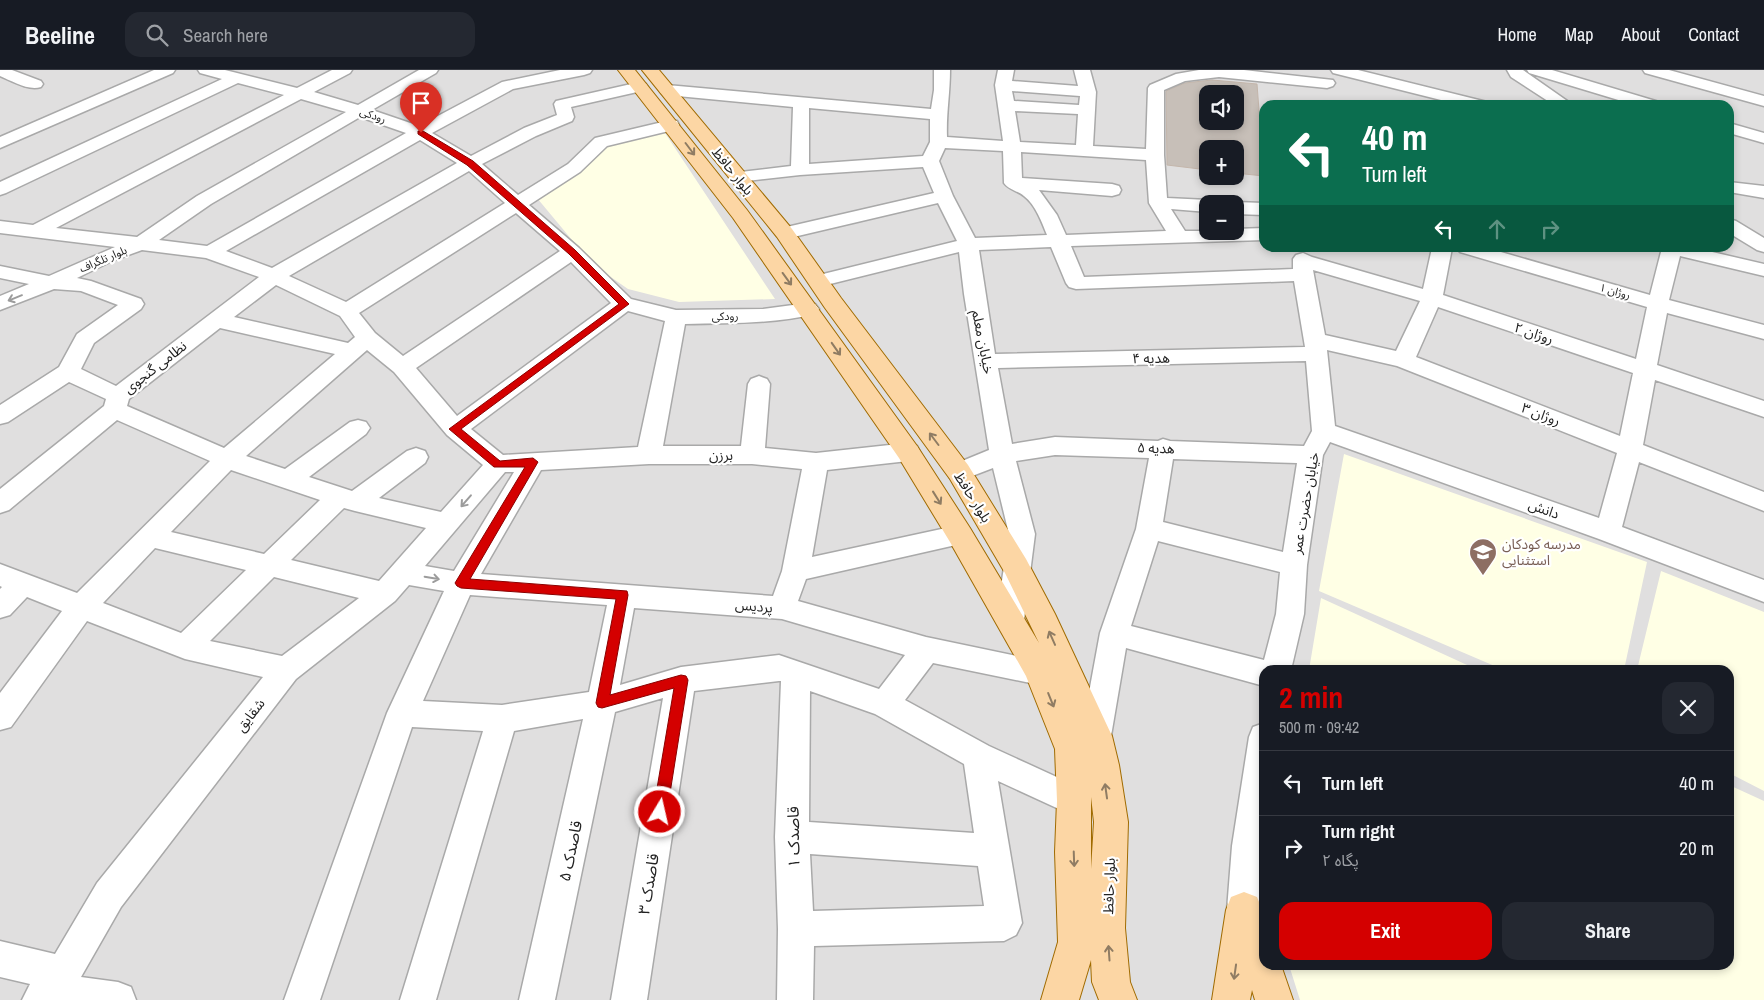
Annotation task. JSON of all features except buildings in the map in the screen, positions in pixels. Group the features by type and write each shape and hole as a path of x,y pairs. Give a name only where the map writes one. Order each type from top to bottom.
{"main road":[{"name":"بلوار حافظ","path":"626,70 667,90 785,233 818,282 821,306 960,535 1040,672 1070,749 1074,801 1073,852 1077,942 1060,1000"},
{"name":"بلوار حافظ","path":"645,78 672,125 740,214 821,306 959,472 1016,567 1045,623 1096,736 1103,765 1111,822 1107,928 1119,994"},
{"path":"1231,1000 1244,910"},
{"path":"1244,910 1259,955"},
{"path":"1264,970 1274,1000"}],"street":[{"path":"0,143 167,70"},
{"name":"رودکی","path":"206,70 240,75 359,110 421,133 470,163 572,252 624,304 676,317 763,316 821,306"},
{"path":"36,231 344,70"},
{"path":"140,244 204,200 430,70"},
{"path":"210,252 472,103 508,85 584,70"},
{"name":"خیابان معلم","path":"942,70 942,90 934,151 944,196 968,244 974,294 1002,454 1022,534 1010,620"},
{"path":"1082,70 1088,92 1084,149"},
{"path":"1184,70 1280,74 1324,90 1339,70 1461,100"},
{"path":"1499,70 1516,72 1558,100"},
{"path":"1535,70 1636,100"},
{"path":"1651,70 1764,102 1737,130 1764,138"},
{"path":"6,72 35,84"},
{"path":"1179,238 1158,203 1155,154 1156,88 1182,77 1222,72"},
{"path":"0,189 240,75"},
{"name":"نظامی گنجوی","path":"0,503 215,320 274,276 470,163 530,132 566,117 562,104 645,78"},
{"path":"1013,183 1012,145 1004,78 1088,92"},
{"path":"667,90 938,115"},
{"path":"800,170 801,103"},
{"path":"1006,106 1088,110"},
{"path":"347,311 574,168 601,142 672,125"},
{"path":"738,177 934,151 1012,145 1155,154"},
{"path":"1013,183 1112,190"},
{"path":"1013,183 1032,193 1048,215 1058,242"},
{"path":"1734,187 1764,192"},
{"path":"785,233 944,196"},
{"path":"1158,203 1199,205"},
{"path":"1244,208 1259,209"},
{"path":"0,227 210,252 274,276 347,311 360,344"},
{"path":"1734,228 1764,246"},
{"path":"818,282 968,244 1259,234"},
{"name":"روژان ۲","path":"1058,242 1076,283 1303,261 1432,298 1764,409"},
{"name":"بلوار تلگراف","path":"0,304 52,283 105,257 140,244"},
{"name":"بلوار تلگراف","path":"0,322 84,286 124,263 140,244"},
{"path":"402,367 572,252"},
{"path":"1403,360 1432,298 1441,252"},
{"name":"روژان ۱","path":"1481,252 1658,304 1764,332"},
{"path":"1608,532 1630,449 1644,370 1671,252"},
{"path":"1689,252 1764,270"},
{"path":"1303,261 1324,431"},
{"path":"0,272 52,283 84,286 134,304 85,339 68,372 0,416"},
{"path":"454,429 624,304"},
{"path":"649,455 676,317"},
{"path":"215,320 360,344 402,367 454,429 498,464 533,462"},
{"path":"0,717 82,606 227,459 360,344"},
{"name":"هدیه ۴","path":"987,361 1315,347"},
{"name":"روژان ۳","path":"1315,347 1403,360 1764,502"},
{"path":"68,372 116,403 227,459 347,500 447,523"},
{"path":"752,454 759,384"},
{"path":"288,480 358,428"},
{"name":"خیابان حضرت عمر","path":"1277,665 1290,614 1294,564 1311,455 1324,431"},
{"name":"دانش","path":"1324,431 1608,532 1764,591"},
{"name":"هدیه ۵","path":"959,472 1002,454 1055,446 1163,448 1311,455"},
{"path":"1096,736 1114,633 1149,529 1163,448"},
{"name":"برزن","path":"533,462 649,455 752,454 816,462 908,452"},
{"path":"185,647 270,566 347,500 416,457"},
{"path":"302,1000 402,713 461,583 533,462"},
{"path":"782,608 796,571 816,462"},
{"name":"شقایق","path":"50,988 109,895 286,670 394,583 498,464"},
{"path":"1149,529 1294,564"},
{"path":"796,571 960,535"},
{"name":"پردیس","path":"150,538 270,566 394,583 461,583 782,608 926,649 1040,672"},
{"path":"0,607 11,580 185,647 286,670"},
{"name":"قاصدک ۵","path":"537,1000 602,703 622,595"},
{"path":"1114,633 1259,672"},
{"path":"884,704 926,649"},
{"path":"402,713 502,719 602,703 681,680 779,668 884,704 978,756 1074,801"},
{"name":"قاصدک ۱","path":"795,1000 796,929 792,837 796,673"},
{"name":"قاصدک ۳","path":"629,1000 681,680"},
{"path":"418,1000 502,719"},
{"path":"796,929 1004,923 978,756"},
{"path":"1244,910 1249,846 1259,773"},
{"path":"792,837 993,851"},
{"path":"0,959 50,988 118,1000"}],"shaded area":[{"path":"0,70 1764,70 1764,1000 0,1000"},
{"path":"665,133 775,299 679,302 628,289 592,264 537,198 582,171 604,146"},
{"name":"مدرسه کودکان استثنایی","path":"1344,454 1647,562 1625,665 1492,665 1319,591"},
{"path":"1661,571 1764,612 1764,791 1734,776 1734,665 1638,665"},
{"path":"1321,598 1467,665 1310,665"},
{"path":"1734,787 1764,801 1764,1000 1300,1000 1291,970 1734,970"}],"place":[{"name":"مدرسه کودکان استثنایی","path":"1483,576"}],"route":[{"path":"421,133 470,163 572,252 624,304 454,429 498,464 533,462 461,583 622,595 602,703 681,680 660,812"}]}
